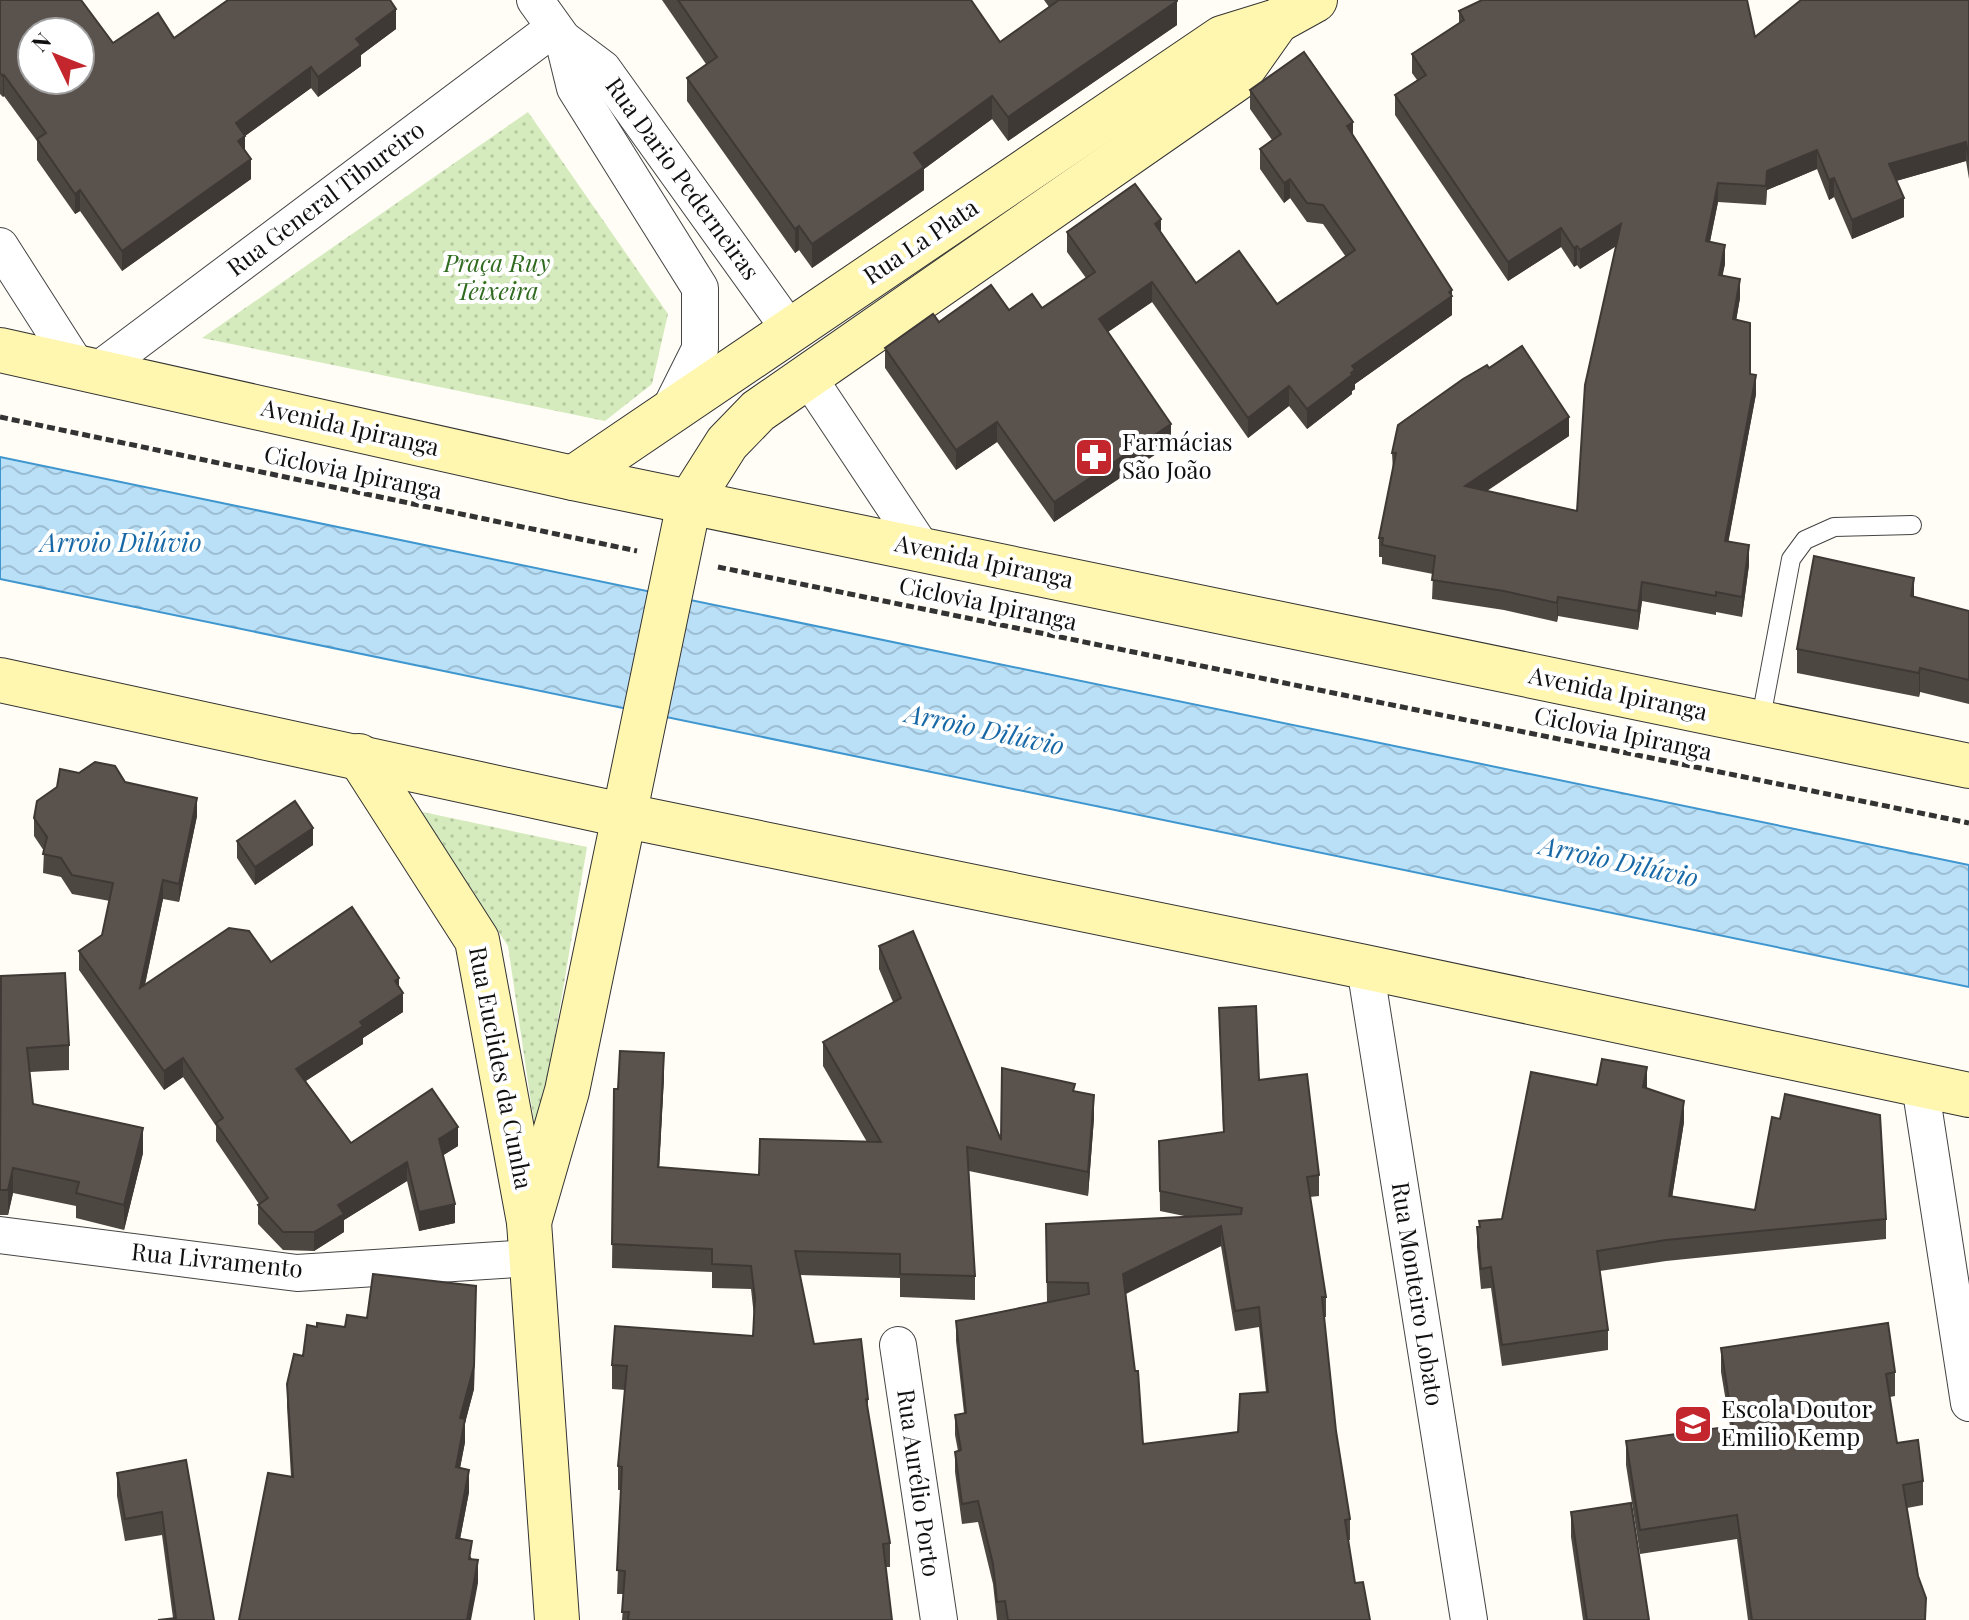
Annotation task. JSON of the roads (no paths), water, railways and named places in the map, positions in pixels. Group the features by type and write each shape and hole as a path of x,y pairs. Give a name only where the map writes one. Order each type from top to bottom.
{"main road":[{"name":"Rua La Plata","path":"573,478 1222,38 1269,11 1315,0"},
{"name":"Rua La Plata","path":"689,503 727,443 758,411 1236,79 1269,11"},
{"name":"Avenida Ipiranga","path":"0,350 689,503 1969,766"},
{"name":"Rua Euclides da Cunha","path":"530,1240 567,1091 689,503"},
{"path":"0,680 622,815 1969,1095"},
{"name":"Rua Euclides da Cunha","path":"359,756 477,940 530,1240 557,1620"}],"street":[{"name":"Rua Dario Pederneiras","path":"551,22 603,69 790,330"},
{"name":"Rua Dario Pederneiras","path":"551,22 575,88 700,288 700,349 667,415"},
{"name":"Rua General Tibureiro","path":"88,370 551,22"},
{"path":"0,246 88,370"},
{"path":"808,377 923,550"},
{"name":"Rua Monteiro Lobato","path":"1365,967 1469,1620"},
{"path":"1920,1085 1969,1403"},
{"name":"Rua Livramento","path":"0,1235 297,1273 530,1240"},
{"name":"Rua Aurélio Porto","path":"898,1345 939,1620"}],"lane":[{"path":"1760,723 1791,559 1805,540 1834,527 1912,525"}],"water":[{"name":"Arroio Dilúvio","path":"0,457 1969,865 1969,987 0,579"}],"place":[{"name":"Farmácias São João","path":"1094,457"},
{"name":"Escola Doutor Emilio Kemp","path":"1693,1424"}],"park label":[{"name":"Praça Ruy Teixeira","path":"497,278"}]}
